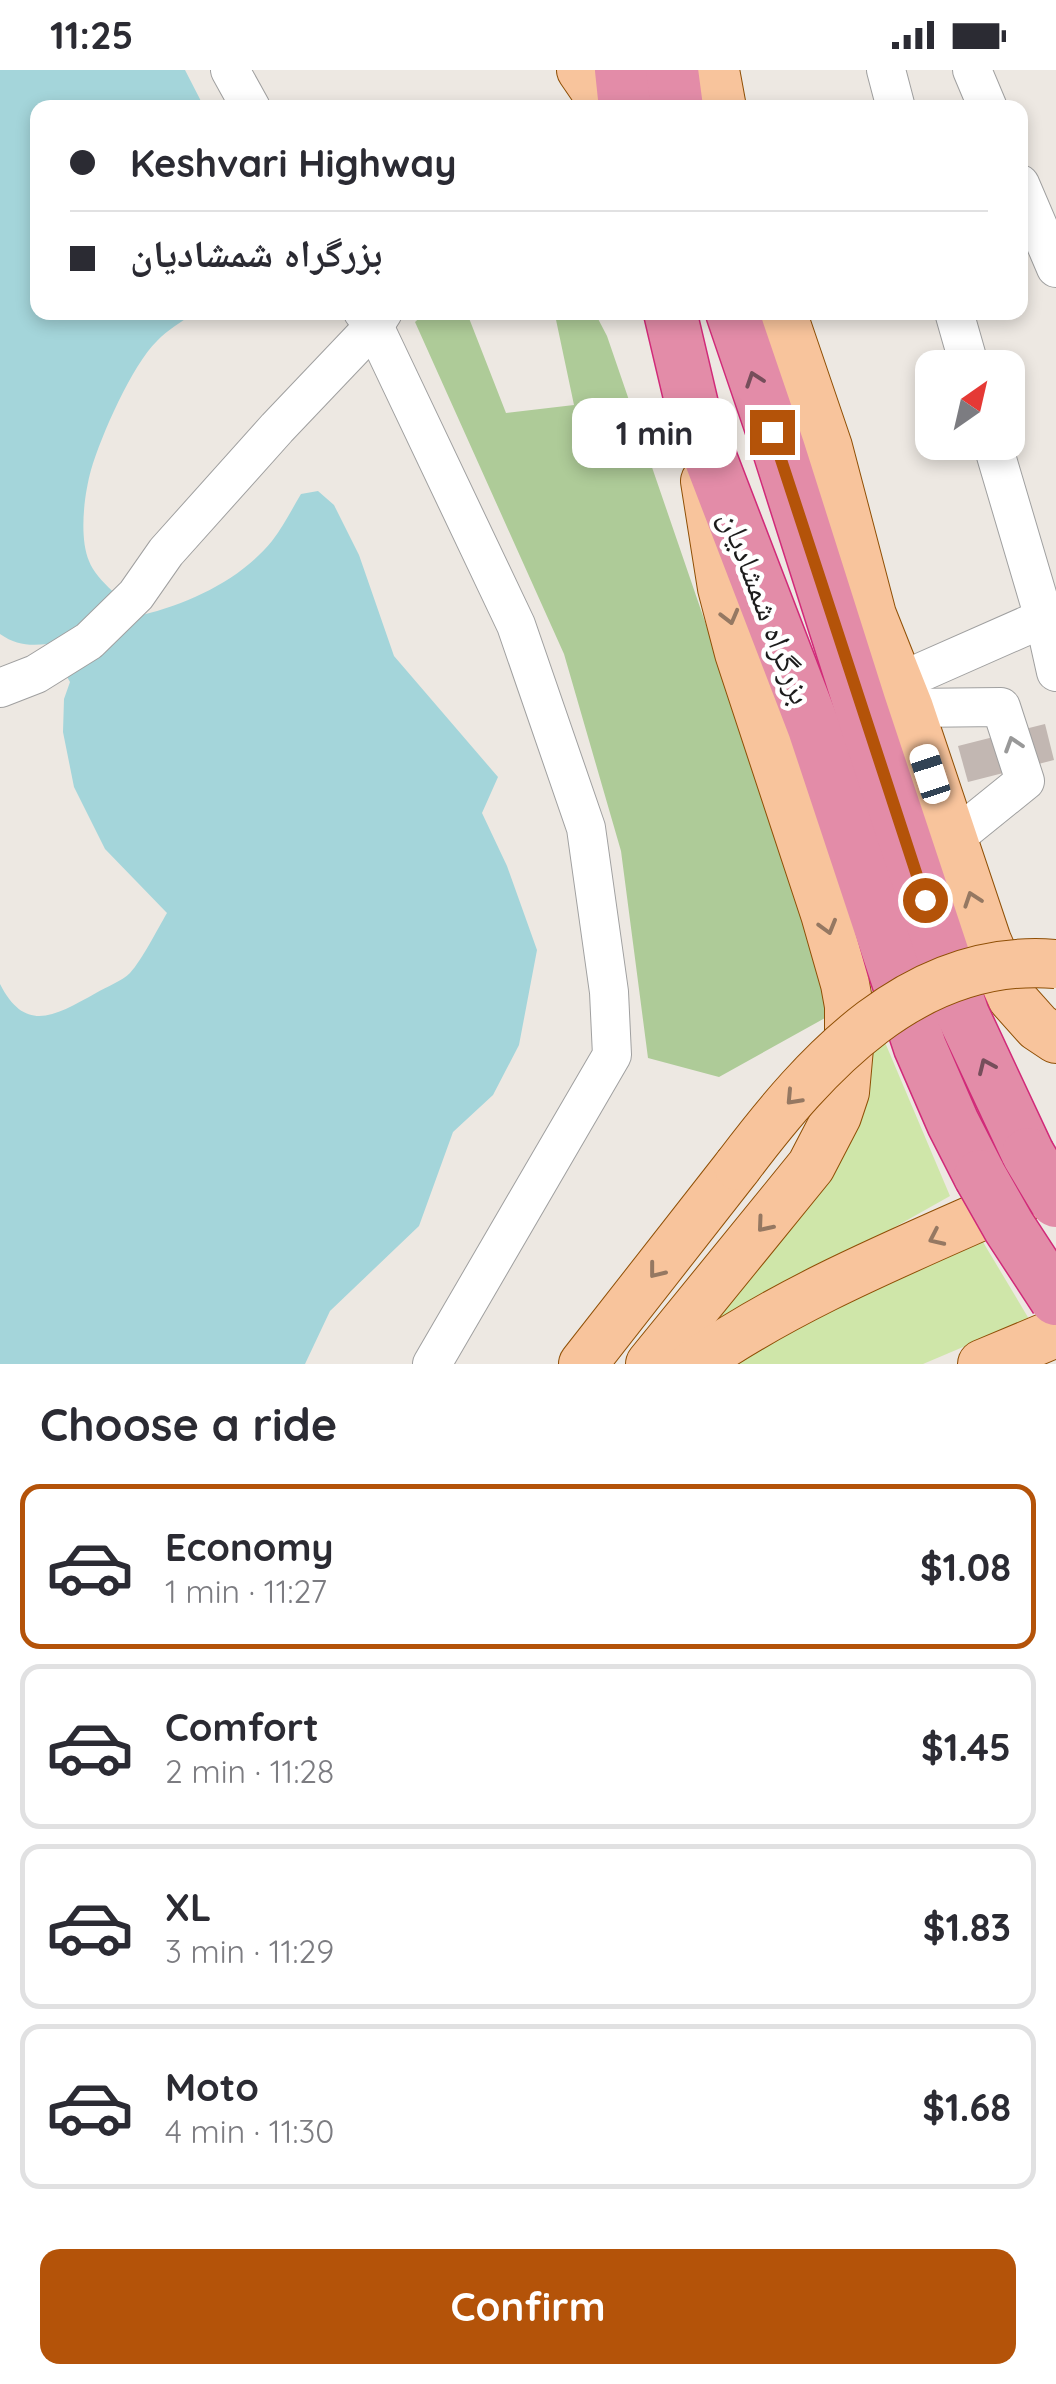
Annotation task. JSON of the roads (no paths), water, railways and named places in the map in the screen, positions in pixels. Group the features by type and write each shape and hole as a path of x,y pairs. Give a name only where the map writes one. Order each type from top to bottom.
{"highway":[{"path":"621,70 625,100"},
{"path":"672,70 676,100"},
{"name":"بزرگراه شمشادیان","path":"672,320 695,418 814,728 920,1046 980,1176 1008,1228 1056,1299"},
{"name":"بزرگراه شمشادیان","path":"736,320 789,431 889,698 963,1015 1056,1201"}],"main road":[{"path":"581,70 602,100"},
{"path":"715,70 721,100"},
{"path":"782,320 789,431 872,615 889,698 952,840 986,941 1012,998 1056,1039"},
{"path":"650,1364 811,1166 837,1116 849,1048 845,984 722,588 695,418"},
{"path":"582,1364 775,1118 824,1064 870,1023 943,981 992,968 1056,964"},
{"path":"694,1364 725,1342 1042,1168"},
{"path":"982,1364 1056,1332"}],"street":[{"path":"230,70 246,100"},
{"path":"886,70 894,100"},
{"path":"972,70 985,100"},
{"path":"1028,203 1056,268"},
{"path":"0,688 36,674 88,642 136,596 166,552 370,320"},
{"path":"374,320 516,625 586,828 609,992 612,1055 432,1364"},
{"path":"956,320 965,350"},
{"path":"998,460 1050,616 1056,672"},
{"path":"889,698 1050,616"},
{"path":"0,713 19,702 36,674"},
{"path":"889,698 1000,706 1025,781 952,840"}],"water":[{"path":"0,70 185,70 200,100 30,100 30,320 183,320 147,352 102,439 88,480 84,516 84,540 93,569 112,591 142,615 178,604 245,567 272,541 301,494 318,491 334,505 359,555 394,656 498,777 482,813 507,866 537,950 519,1045 493,1095 453,1132 419,1226 330,1311 305,1364 0,1364 0,984 20,1010 31,1015 43,1016 68,1008 130,973 167,913 105,849 74,787 63,732 64,699 70,682 48,644 23,644 0,634"}]}
